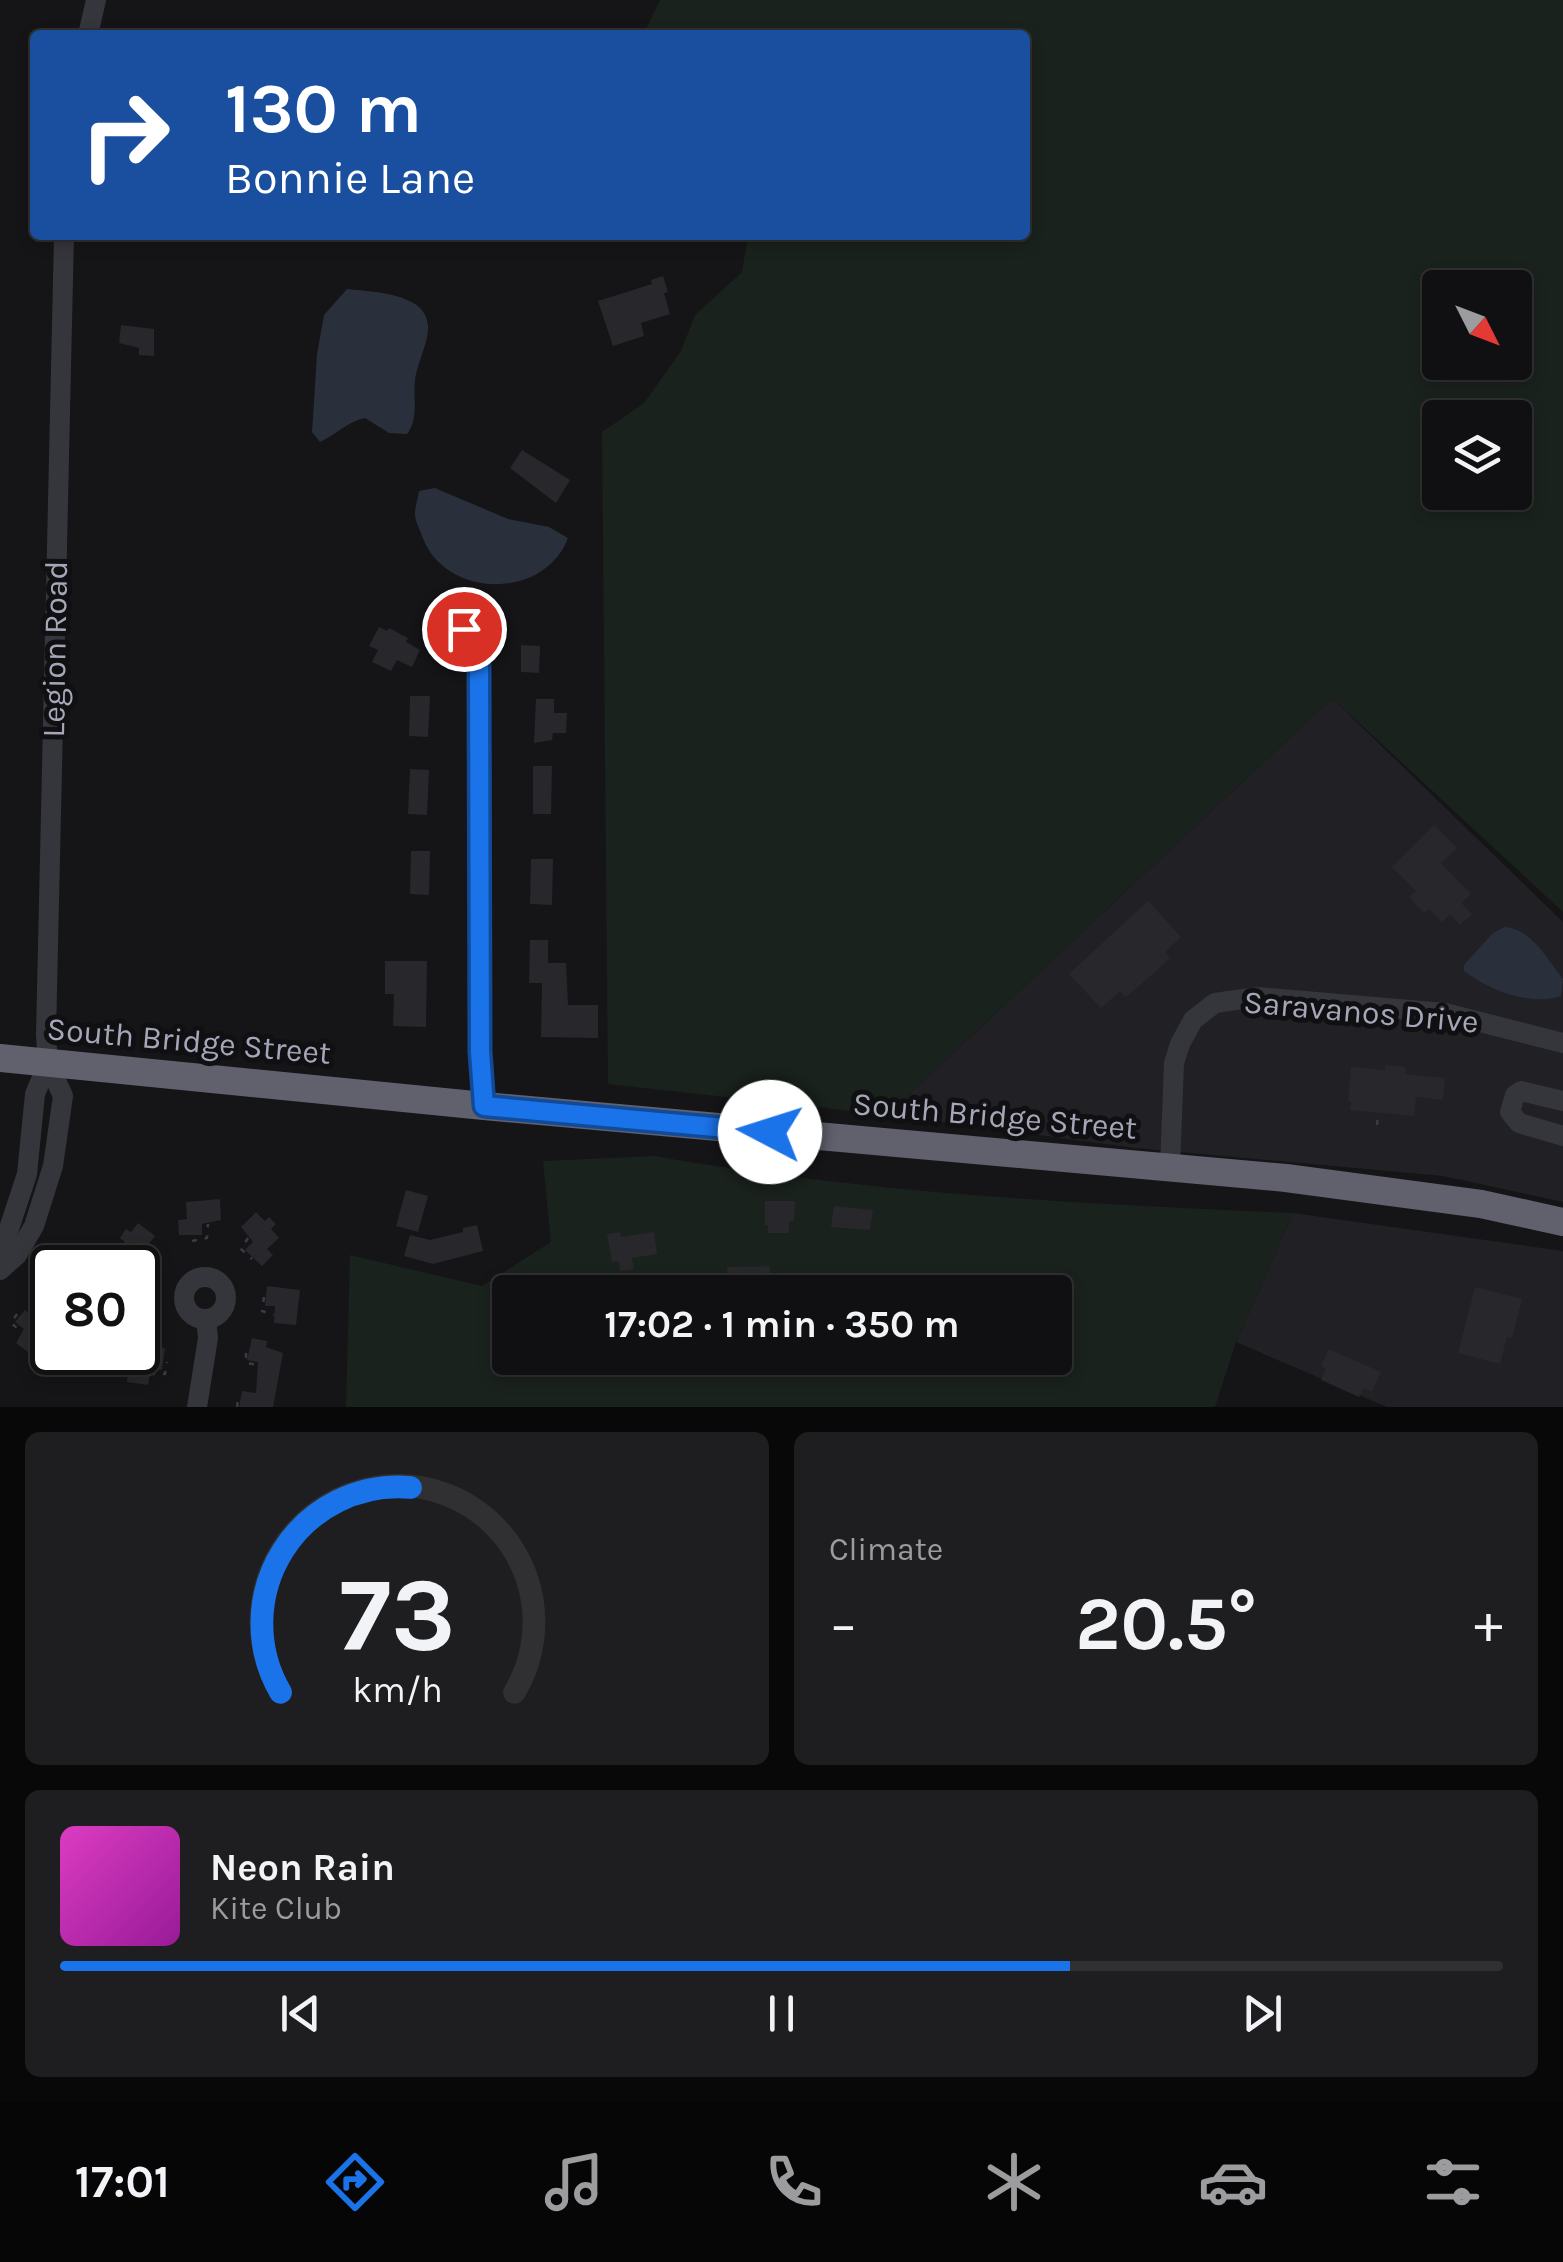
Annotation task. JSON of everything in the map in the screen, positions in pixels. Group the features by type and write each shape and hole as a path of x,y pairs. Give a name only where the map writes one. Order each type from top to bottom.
{"highway":[{"name":"South Bridge Street","path":"0,1058 484,1106 1170,1166 1445,1198 1563,1222"}],"street":[{"path":"89,30 96,0"},
{"name":"Legion Road","path":"48,1063 64,240"},
{"path":"464,629 479,666 480,1052 484,1106"},
{"name":"Saravanos Drive","path":"1170,1166 1174,1064 1193,1020 1215,1003 1258,996 1446,1013 1563,1043"},
{"path":"0,1256 27,1174 34,1094 48,1063"},
{"path":"0,1270 17,1255 34,1226 53,1166 63,1096 48,1063"},
{"path":"1563,1101 1521,1091 1510,1112 1519,1123 1563,1136"},
{"path":"197,1407 208,1338 206,1319"}],"path":[{"path":"1377,1125 1378,1113"},
{"path":"192,1241 207,1238 208,1224"},
{"path":"248,1238 241,1248 252,1259"},
{"path":"264,1297 262,1310 274,1315"},
{"path":"16,1314 11,1323 22,1332"},
{"path":"246,1353 246,1363 258,1365"},
{"path":"160,1374 165,1374 168,1362"},
{"path":"237,1407 238,1399"}],"shaded area":[{"path":"660,0 1563,0 1563,912 1332,698 887,1115 608,1084 602,432 644,403 681,351 695,315 742,272 747,240 1030,240 1030,30 645,30"},
{"path":"1332,698 1563,922 1563,1202 1443,1176 1136,1148 887,1115"},
{"path":"655,1156 893,1188 1293,1213 1236,1342 1215,1407 346,1407 350,1255 482,1286 492,1280 492,1375 1072,1375 1072,1275 499,1275 551,1242 543,1161"},
{"path":"1293,1213 1563,1251 1563,1407 1387,1407 1236,1342"}],"water":[{"path":"347,289 408,300 425,315 428,332 415,380 413,422 407,434 389,433 365,418 320,442 312,432 324,315"},
{"path":"435,488 508,519 549,527 568,538 556,558 539,573 495,584 472,581 451,572 434,557 422,536 415,514 419,491"},
{"path":"1505,927 1523,933 1545,954 1563,979 1561,996 1536,999 1511,995 1464,971 1464,965 1493,933"}],"building":[{"path":"663,276 670,314 641,323 644,336 613,346 598,301 652,284 651,280"},
{"path":"121,325 154,329 154,356 139,355 139,348 119,343"},
{"path":"522,450 570,480 556,503 510,468"},
{"path":"379,627 408,638 406,642 420,650 412,667 397,660 391,671 372,662 378,650 369,646"},
{"path":"521,645 540,646 539,673 521,672"},
{"path":"410,696 430,696 428,737 409,736"},
{"path":"536,699 554,699 554,713 567,713 566,733 553,733 552,740 534,743"},
{"path":"533,766 552,766 551,814 533,814"},
{"path":"410,769 429,770 427,815 408,814"},
{"path":"1434,825 1457,848 1441,863 1471,894 1461,903 1472,914 1460,925 1450,914 1442,922 1429,909 1424,913 1409,897 1416,891 1392,867"},
{"path":"411,851 430,851 429,895 410,894"},
{"path":"531,859 553,859 552,905 530,904"},
{"path":"1148,901 1181,937 1165,952 1170,958 1154,973 1126,997 1120,991 1101,1008 1069,974"},
{"path":"530,940 548,940 548,963 566,963 568,1005 598,1005 598,1038 541,1037 542,983 529,983"},
{"path":"385,961 427,961 426,1027 393,1026 394,994 385,994"},
{"path":"1385,1065 1406,1067 1405,1074 1445,1078 1443,1100 1416,1097 1414,1116 1350,1110 1351,1067 1385,1070"},
{"path":"406,1190 428,1196 418,1232 396,1226"},
{"path":"220,1199 221,1220 202,1224 202,1235 179,1235 178,1220 187,1219 186,1202"},
{"path":"765,1201 795,1201 789,1233 768,1233"},
{"path":"834,1206 873,1210 870,1230 831,1227"},
{"path":"256,1212 265,1221 269,1217 276,1224 271,1229 279,1238 267,1249 273,1255 262,1266 245,1250 253,1242 241,1227"},
{"path":"138,1223 155,1236 148,1245 123,1245 125,1242 120,1238 126,1229 131,1232"},
{"path":"477,1225 483,1251 433,1264 404,1256 410,1235 430,1240"},
{"path":"620,1232 621,1237 654,1232 657,1254 632,1258 634,1269 620,1271 619,1261 612,1262 607,1234"},
{"path":"770,1266 770,1275 728,1275 727,1267"},
{"path":"267,1286 300,1290 296,1325 274,1323 275,1306 265,1306"},
{"path":"1475,1287 1522,1299 1512,1338 1507,1337 1500,1364 1458,1353"},
{"path":"25,1310 30,1315 30,1354 16,1343 24,1329 15,1322"},
{"path":"252,1338 267,1341 266,1347 283,1353 273,1407 239,1407 242,1391 256,1393 258,1362 247,1360"},
{"path":"160,1347 165,1348 160,1370"},
{"path":"1329,1349 1381,1372 1372,1392 1364,1388 1359,1397 1321,1380 1326,1369 1321,1366"},
{"path":"128,1375 150,1375 148,1385 127,1382"}],"route":[{"path":"464,629 479,666 480,1052 484,1106 770,1132"}]}
